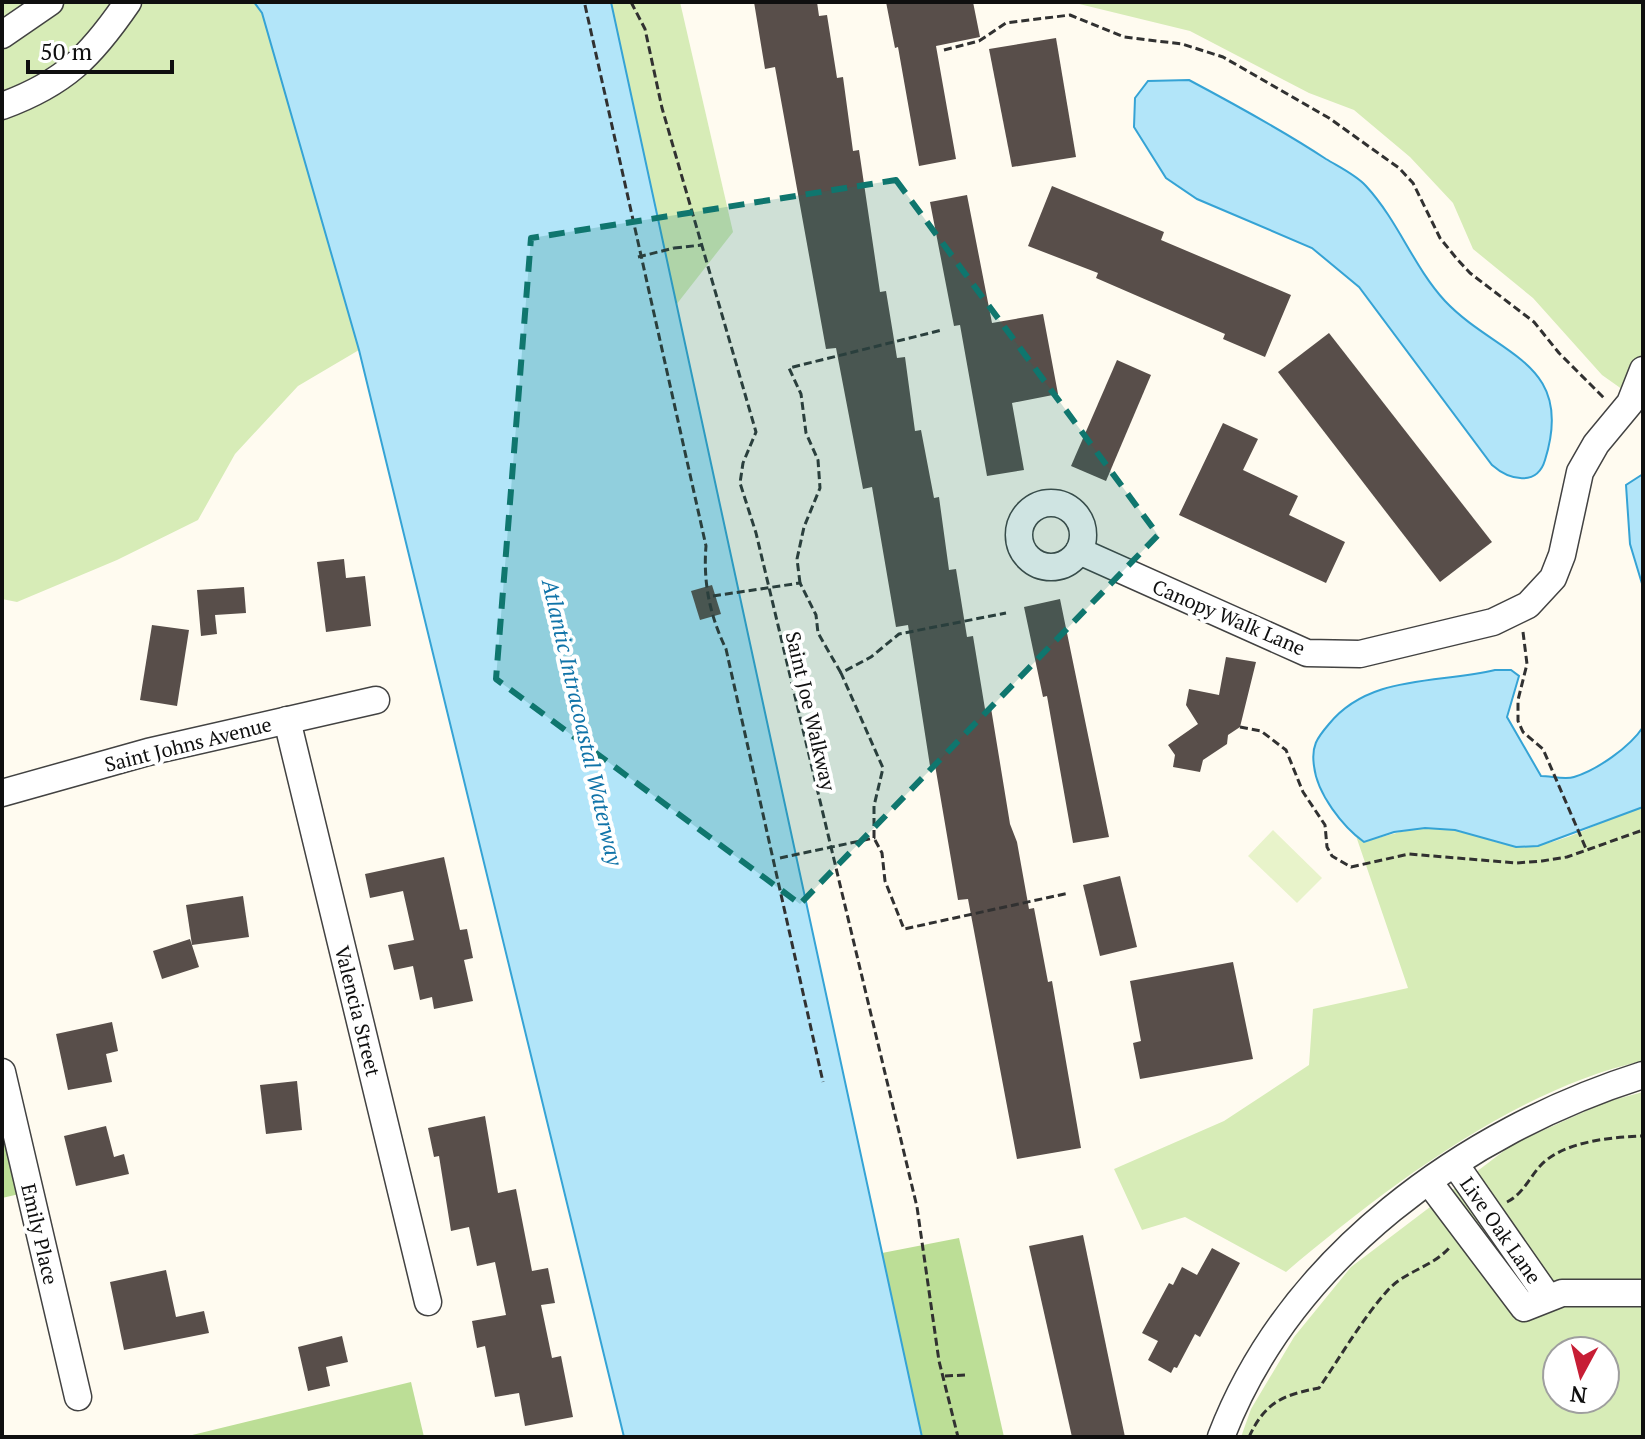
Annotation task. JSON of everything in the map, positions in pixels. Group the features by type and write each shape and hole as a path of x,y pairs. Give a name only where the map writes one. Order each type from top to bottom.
{"street":[{"path":"2,35 50,2"},
{"path":"2,106 45,88 77,67 94,50 128,2"},
{"path":"1518,612 1553,578 1562,555 1580,472 1596,444 1623,414 1643,370"},
{"name":"Canopy Walk Lane","path":"1079,551 1307,653 1360,654 1493,622 1518,612"},
{"name":"Saint Johns Avenue","path":"2,793 148,752 376,700"},
{"name":"Valencia Street","path":"287,720 428,1302"},
{"name":"Emily Place","path":"2,1072 78,1397"},
{"path":"1221,1437 1260,1359 1307,1291 1359,1238 1429,1182 1507,1130 1555,1107 1643,1075"},
{"name":"Live Oak Lane","path":"1455,1164 1547,1296"},
{"name":"Live Oak Lane","path":"1429,1182 1524,1308 1547,1296 1562,1293 1642,1295"}],"path":[{"name":"Saint Joe Walkway","path":"631,2 645,29 662,108 756,432 743,463 740,483 917,1207 944,1376 958,1437"},
{"path":"585,5 706,546 704,573 714,625 726,649 823,1082"},
{"path":"944,50 979,41 1006,23 1070,15 1124,37 1182,44 1223,57 1329,118 1399,168 1413,183 1440,238 1457,259 1534,322 1587,384 1623,414"},
{"path":"638,257 702,245"},
{"path":"942,330 789,368 801,394 806,433 818,460 820,488 804,527 797,559 800,583 816,615 818,633 841,673 883,768 874,806 874,838 882,853 885,881 904,929 1069,893"},
{"path":"713,596 767,586 783,588 800,583"},
{"path":"1518,612 1527,664 1518,700 1518,721 1523,732 1543,749 1587,851"},
{"path":"841,673 871,657 899,634 1006,613"},
{"path":"1240,727 1261,731 1292,758 1303,792 1325,825 1327,847 1341,863 1360,867 1409,854 1517,863 1567,857 1643,830"},
{"path":"780,858 874,838"},
{"path":"1486,1208 1520,1194 1545,1161 1561,1152 1614,1135 1643,1136"},
{"path":"1249,1437 1268,1408 1287,1394 1319,1388 1389,1289 1411,1272 1432,1264 1466,1229"},
{"path":"944,1376 965,1375"}],"highlighted area":[{"path":"896,180 1158,535 800,904 496,679 531,238"}],"green space":[{"path":"2,2 254,2 262,13 359,350 298,386 235,454 198,520 117,560 17,602 2,599"},
{"path":"611,2 680,2 733,232 676,305"},
{"path":"1071,2 1643,2 1643,404 1602,375 1533,298 1473,249 1453,203 1410,157 1354,110 1309,93 1190,31"},
{"path":"1643,807 1643,1061 1595,1074 1500,1118 1409,1176 1286,1272 1185,1217 1142,1230 1114,1169 1224,1121 1309,1065 1313,1009 1408,988 1356,836 1365,842 1409,830 1443,828 1507,845 1531,846 1564,838"},
{"path":"1273,830 1322,878 1297,903 1248,856"},
{"path":"1643,1092 1643,1437 1241,1437 1251,1409 1294,1337 1351,1267 1513,1144 1606,1102"},
{"path":"2,1103 28,1192 2,1198"},
{"path":"959,1238 1004,1437 922,1437 882,1253"},
{"path":"411,1382 424,1437 184,1437"}],"water":[{"name":"Atlantic Intracoastal Waterway","path":"254,2 611,2 922,1437 624,1437 359,350 262,13"},
{"path":"1189,80 1276,128 1362,182 1388,214 1445,301 1465,320 1526,364 1541,381 1550,401 1552,427 1545,460 1536,474 1514,477 1492,465 1359,287 1312,248 1197,199 1166,178 1134,127 1135,98 1148,81"},
{"path":"1643,474 1643,587 1630,544 1626,485"},
{"path":"1511,670 1519,676 1507,717 1541,776 1570,778 1583,774 1622,750 1643,727 1643,807 1538,846 1516,847 1455,830 1425,828 1394,832 1364,842 1356,836 1332,809 1316,777 1314,748 1325,729 1346,708 1364,696 1406,684"}],"building":[{"path":"754,2 817,2 819,16 827,15 837,78 843,77 853,151 859,150 880,292 886,291 897,358 905,357 915,431 921,430 934,498 939,497 949,570 956,569 967,637 973,636 985,709 991,708 1010,824 1017,842 1029,909 1034,908 1048,982 1052,981 1081,1148 1017,1159 968,899 958,900 935,765 930,766 908,625 896,627 872,487 863,489 836,348 826,349 775,67 765,69"},
{"path":"886,2 973,2 980,37 936,46 956,159 919,166 898,47 895,48"},
{"path":"1056,38 1076,157 1012,167 989,49"},
{"path":"1052,186 1164,232 1161,240 1291,295 1265,357 1223,339 1225,334 1096,278 1098,273 1028,246"},
{"path":"967,195 992,323 1043,314 1058,394 1012,403 1024,470 987,476 960,325 954,326 930,202"},
{"path":"1329,333 1492,542 1440,582 1278,372"},
{"path":"1117,360 1151,375 1106,481 1071,466"},
{"path":"1223,423 1258,439 1243,470 1298,496 1289,515 1345,542 1326,583 1179,515"},
{"path":"344,559 346,578 365,576 371,626 326,632 317,562"},
{"path":"712,585 721,614 700,620 691,591"},
{"path":"244,587 246,613 215,615 217,634 201,636 197,590"},
{"path":"1060,599 1109,837 1073,843 1047,696 1043,697 1024,607"},
{"path":"152,625 189,630 177,706 140,700"},
{"path":"1226,657 1256,662 1240,727 1228,735 1227,744 1203,760 1200,772 1173,767 1175,755 1168,745 1198,724 1186,705 1189,689 1219,695"},
{"path":"444,857 460,930 467,929 473,958 464,960 473,1001 434,1009 432,997 420,1000 413,966 394,970 388,945 414,940 403,891 370,898 365,874"},
{"path":"1120,876 1137,947 1100,956 1083,885"},
{"path":"243,896 249,937 192,945 186,905"},
{"path":"190,939 199,967 162,979 153,951"},
{"path":"1233,962 1253,1059 1140,1079 1133,1043 1141,1041 1130,981"},
{"path":"112,1022 118,1051 106,1054 112,1082 68,1090 56,1034"},
{"path":"297,1081 302,1130 266,1134 260,1085"},
{"path":"485,1116 498,1193 516,1189 532,1271 548,1268 555,1303 541,1305 552,1358 561,1356 573,1417 525,1426 519,1393 495,1397 485,1346 477,1348 472,1321 506,1315 495,1262 477,1266 469,1227 451,1231 439,1156 434,1157 428,1128"},
{"path":"106,1126 114,1157 124,1154 129,1174 76,1186 64,1136"},
{"path":"1083,1235 1125,1437 1072,1437 1029,1246"},
{"path":"1212,1248 1240,1263 1200,1337 1195,1334 1177,1368 1174,1367 1171,1373 1148,1360 1158,1341 1142,1333 1169,1283 1173,1285 1182,1267 1197,1275"},
{"path":"166,1270 176,1317 204,1311 209,1333 124,1350 110,1282"},
{"path":"342,1336 348,1362 326,1367 330,1386 308,1391 298,1347"}]}
